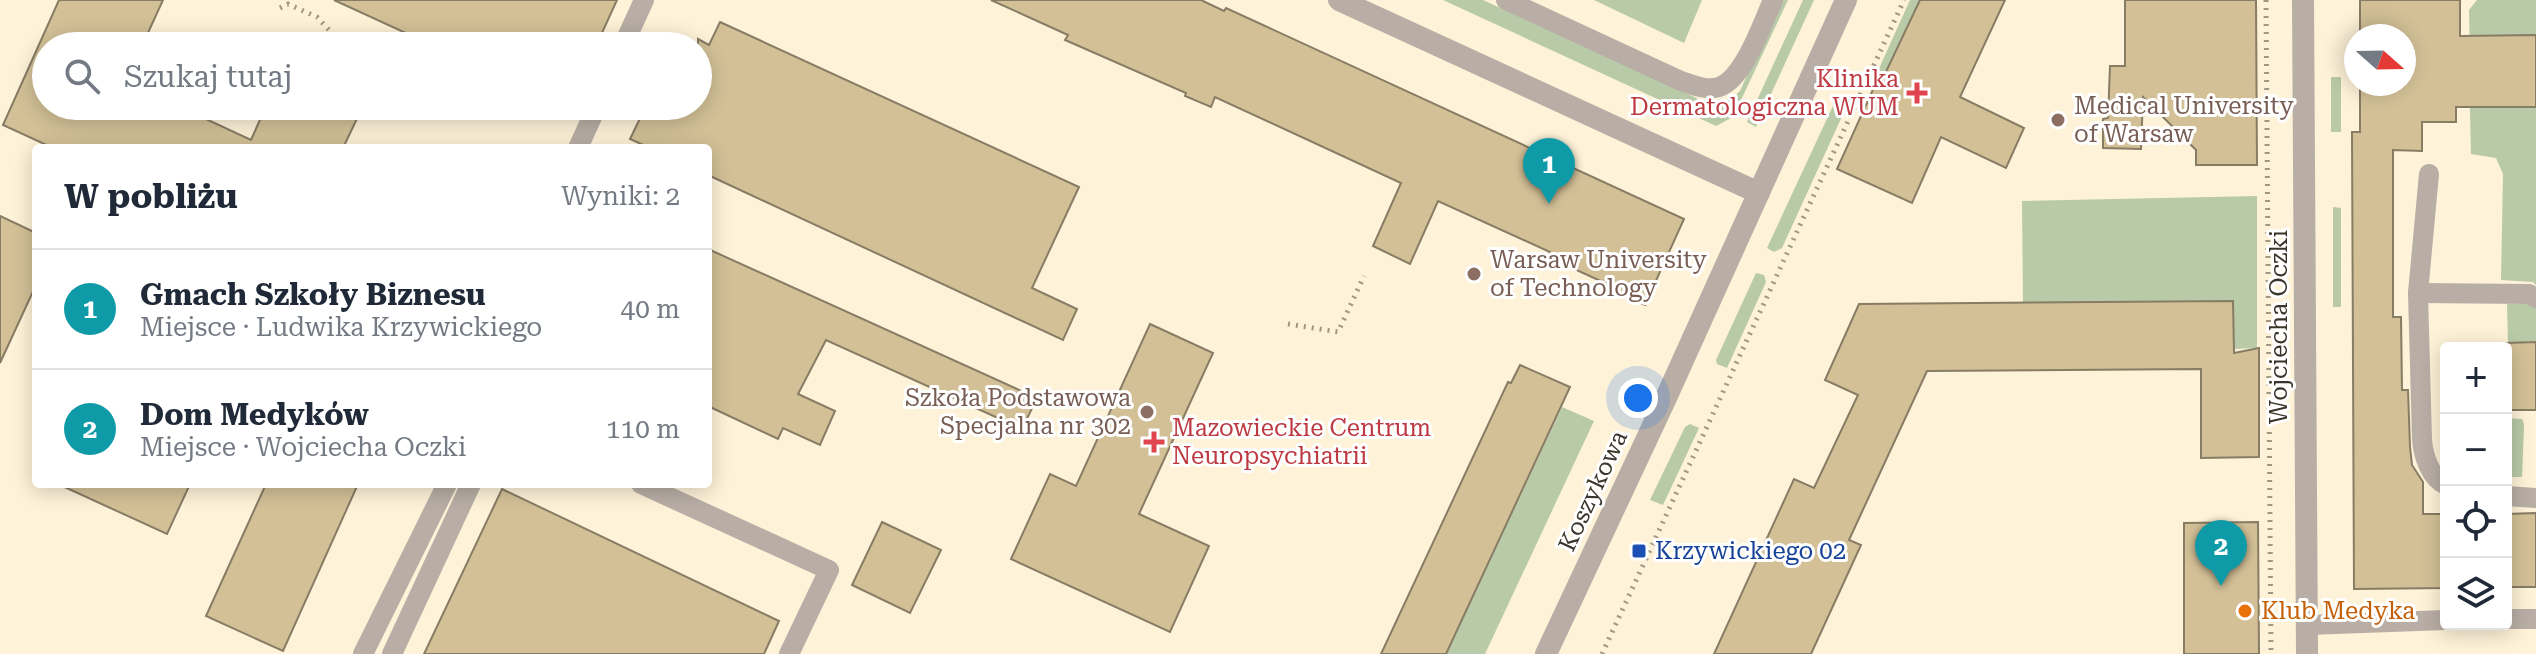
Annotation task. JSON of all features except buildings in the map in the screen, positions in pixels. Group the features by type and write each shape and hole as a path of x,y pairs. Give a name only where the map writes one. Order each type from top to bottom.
{"street":[{"path":"1339,0 1759,193"},
{"name":"Koszykowa","path":"1546,654 1846,0"},
{"name":"Wojciecha Oczki","path":"2303,0 2307,654"}],"lane":[{"path":"629,32 644,0"},
{"path":"1506,0 1681,81 1711,89 1728,82 1741,67 1773,0"},
{"path":"580,144 591,120"},
{"path":"2429,174 2418,293 2423,455 2440,482"},
{"path":"2418,293 2529,294 2536,298"},
{"path":"363,654 445,488"},
{"path":"392,654 469,488"},
{"path":"650,488 829,570 789,654"},
{"path":"2512,496 2536,498"},
{"path":"2512,619 2536,619"},
{"path":"2307,625 2440,620"}],"path":[{"path":"1602,654 1904,0"},
{"path":"2266,0 2271,654"},
{"path":"280,8 288,4 317,17 330,31"},
{"path":"1288,324 1338,332 1364,276"}],"green space":[{"path":"1443,0 1483,0 1703,101 1718,103 1740,91 1781,0 1788,0 1733,117 1716,126"},
{"path":"1594,0 1702,0 1684,43"},
{"path":"1803,0 1814,0 1756,127 1747,122"},
{"path":"1910,0 1920,0 1884,76 1877,73"},
{"path":"2477,0 2536,0 2536,35 2470,55 2469,10"},
{"path":"2469,70 2536,107 2536,285 2533,282 2501,280 2503,174 2496,158 2471,154"},
{"path":"2331,77 2341,77 2341,132 2331,132"},
{"path":"1838,95 1849,101 1782,248 1774,252 1767,248"},
{"path":"2257,196 2257,348 2233,349 2023,303 2022,201"},
{"path":"2333,207 2341,208 2341,307 2333,307"},
{"path":"1756,273 1764,275 1766,282 1727,368 1717,364 1716,360"},
{"path":"2507,304 2530,304 2536,308 2536,341 2508,342"},
{"path":"1562,407 1594,421 1485,654 1446,654"},
{"path":"2512,418 2522,419 2524,424 2522,477 2512,477"},
{"path":"1690,424 1699,428 1663,505 1650,500 1685,427"}],"place":[{"name":"Klinika Dermatologiczna WUM","path":"1917,93"},
{"name":"Medical University of Warsaw","path":"2058,120"},
{"name":"Gmach Szkoły Biznesu","path":"1549,204"},
{"name":"Warsaw University of Technology","path":"1474,274"},
{"name":"Szkoła Podstawowa Specjalna nr 302","path":"1147,412"},
{"name":"Mazowieckie Centrum Neuropsychiatrii","path":"1154,442"},
{"name":"Krzywickiego 02","path":"1639,551"},
{"name":"Dom Medyków","path":"2221,586"},
{"name":"Klub Medyka","path":"2245,611"}]}
